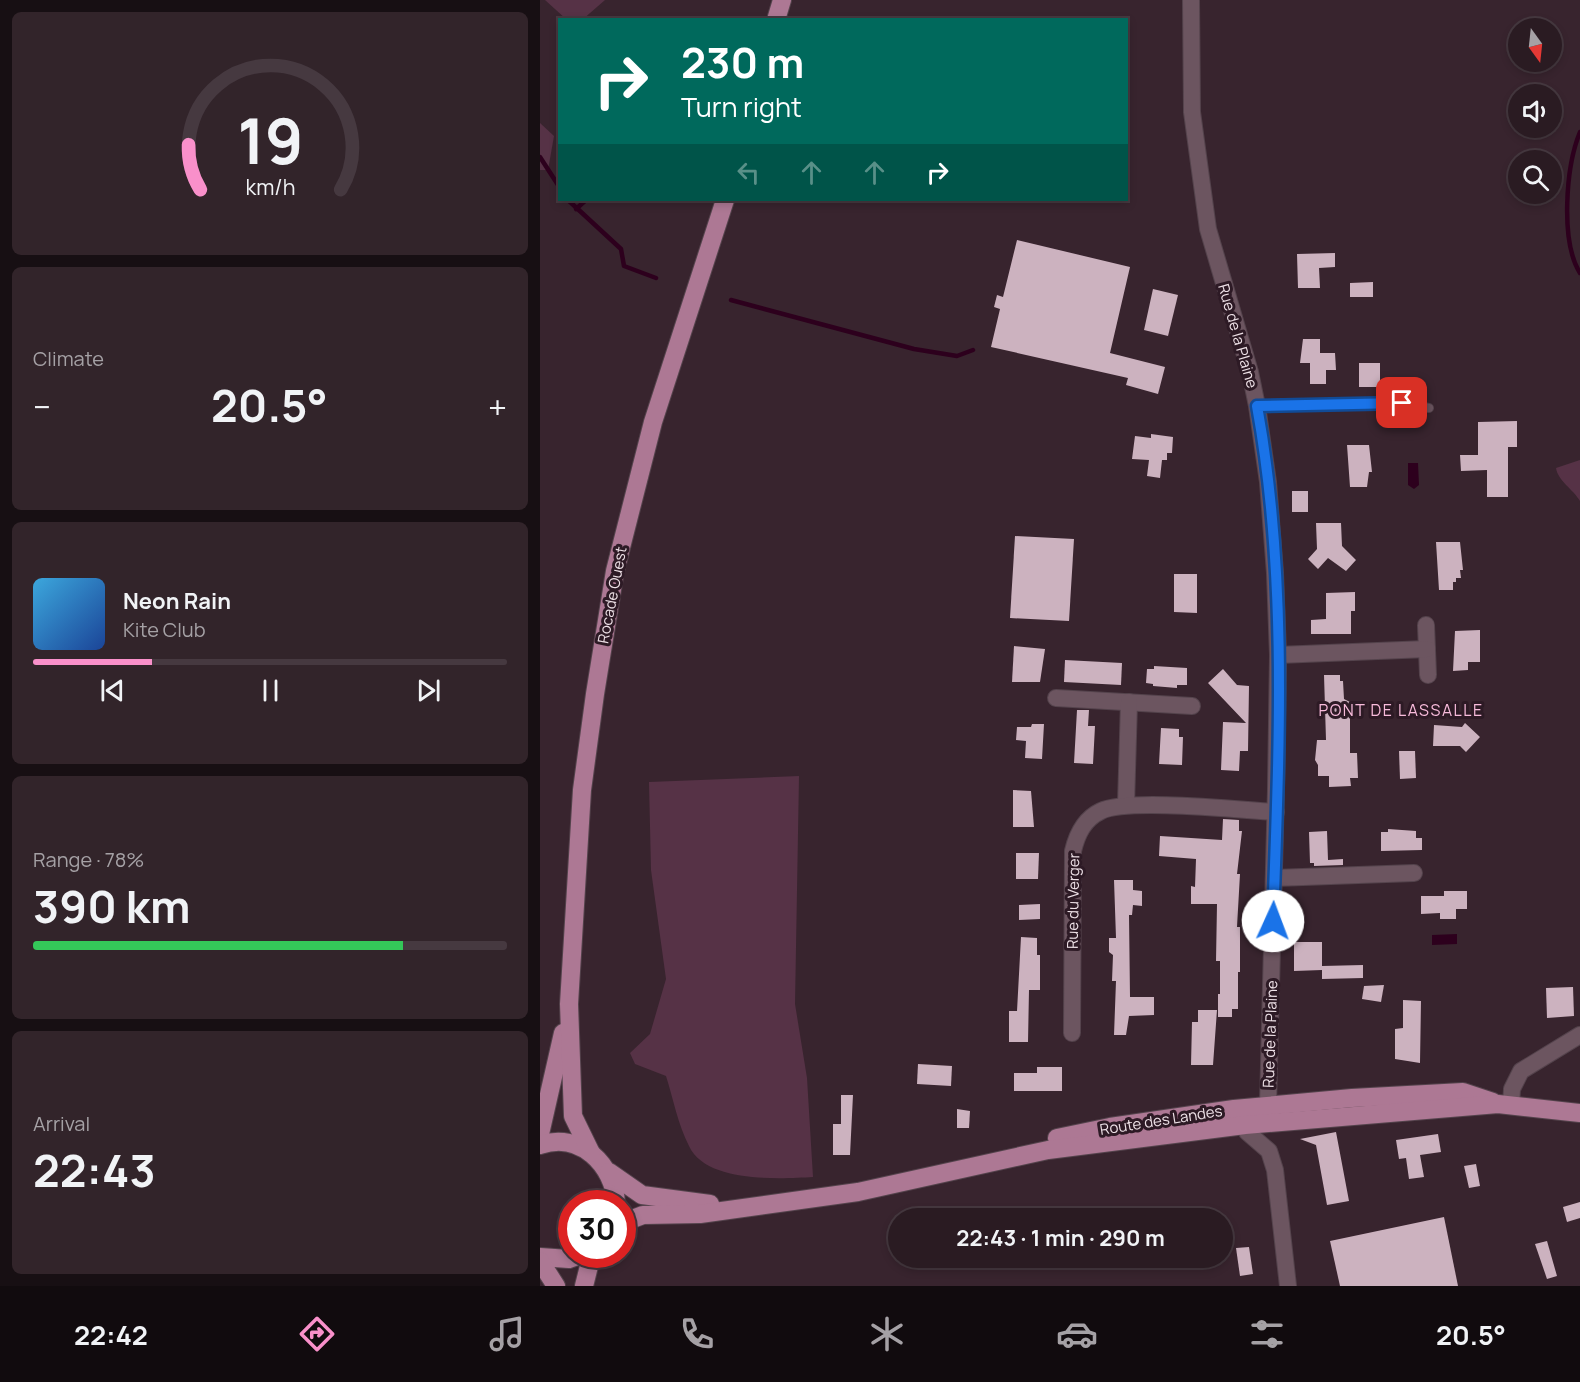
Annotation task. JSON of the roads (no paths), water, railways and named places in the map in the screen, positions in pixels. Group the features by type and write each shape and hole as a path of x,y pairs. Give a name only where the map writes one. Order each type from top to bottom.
{"main road":[{"path":"778,18 782,0"},
{"name":"Rocade Ouest","path":"591,1153 573,1116 569,1004 582,790 615,571 653,422 725,201"},
{"name":"Rocade Ouest","path":"540,1134 569,1004"},
{"name":"Route des Landes","path":"829,1195 958,1161 1099,1129 1268,1106 1405,1094 1463,1092 1504,1104"},
{"path":"1504,1104 1580,1113"},
{"name":"Route des Landes","path":"636,1218 643,1215 699,1214 858,1192 1048,1150 1245,1125 1504,1104"},
{"path":"540,1145 561,1142 591,1153"},
{"name":"Route des Landes","path":"591,1153 609,1172 642,1196 699,1204 745,1206"},
{"path":"609,1172 614,1190"},
{"path":"540,1259 558,1259"},
{"path":"540,1259 556,1286"},
{"path":"584,1286 588,1268"}],"street":[{"name":"Rue de la Plaine","path":"1191,0 1192,112 1208,229 1250,372 1268,482 1278,655 1275,878 1268,1106"},
{"path":"1426,625 1428,675"},
{"path":"1278,655 1427,649"},
{"path":"1056,698 1192,706"},
{"path":"1126,806 1129,702"},
{"name":"Rue du Verger","path":"1072,1033 1073,850 1077,835 1086,822 1100,812 1126,806 1276,812"},
{"path":"1275,878 1414,873"},
{"path":"1504,1104 1521,1071 1580,1035"},
{"path":"1268,1106 1245,1125 1247,1132 1269,1151 1275,1170 1288,1286"}],"lane":[{"path":"1257,406 1402,403 1429,408"}],"waterway":[{"path":"1580,132 1571,164 1567,203 1570,242 1580,273"},
{"path":"540,157 558,185"},
{"path":"569,201 621,249 624,266 656,278"},
{"path":"576,209 585,201"},
{"path":"731,300 914,349 957,356 973,350"}],"district":[{"name":"PONT DE LASSALLE","path":"1401,710"}]}
